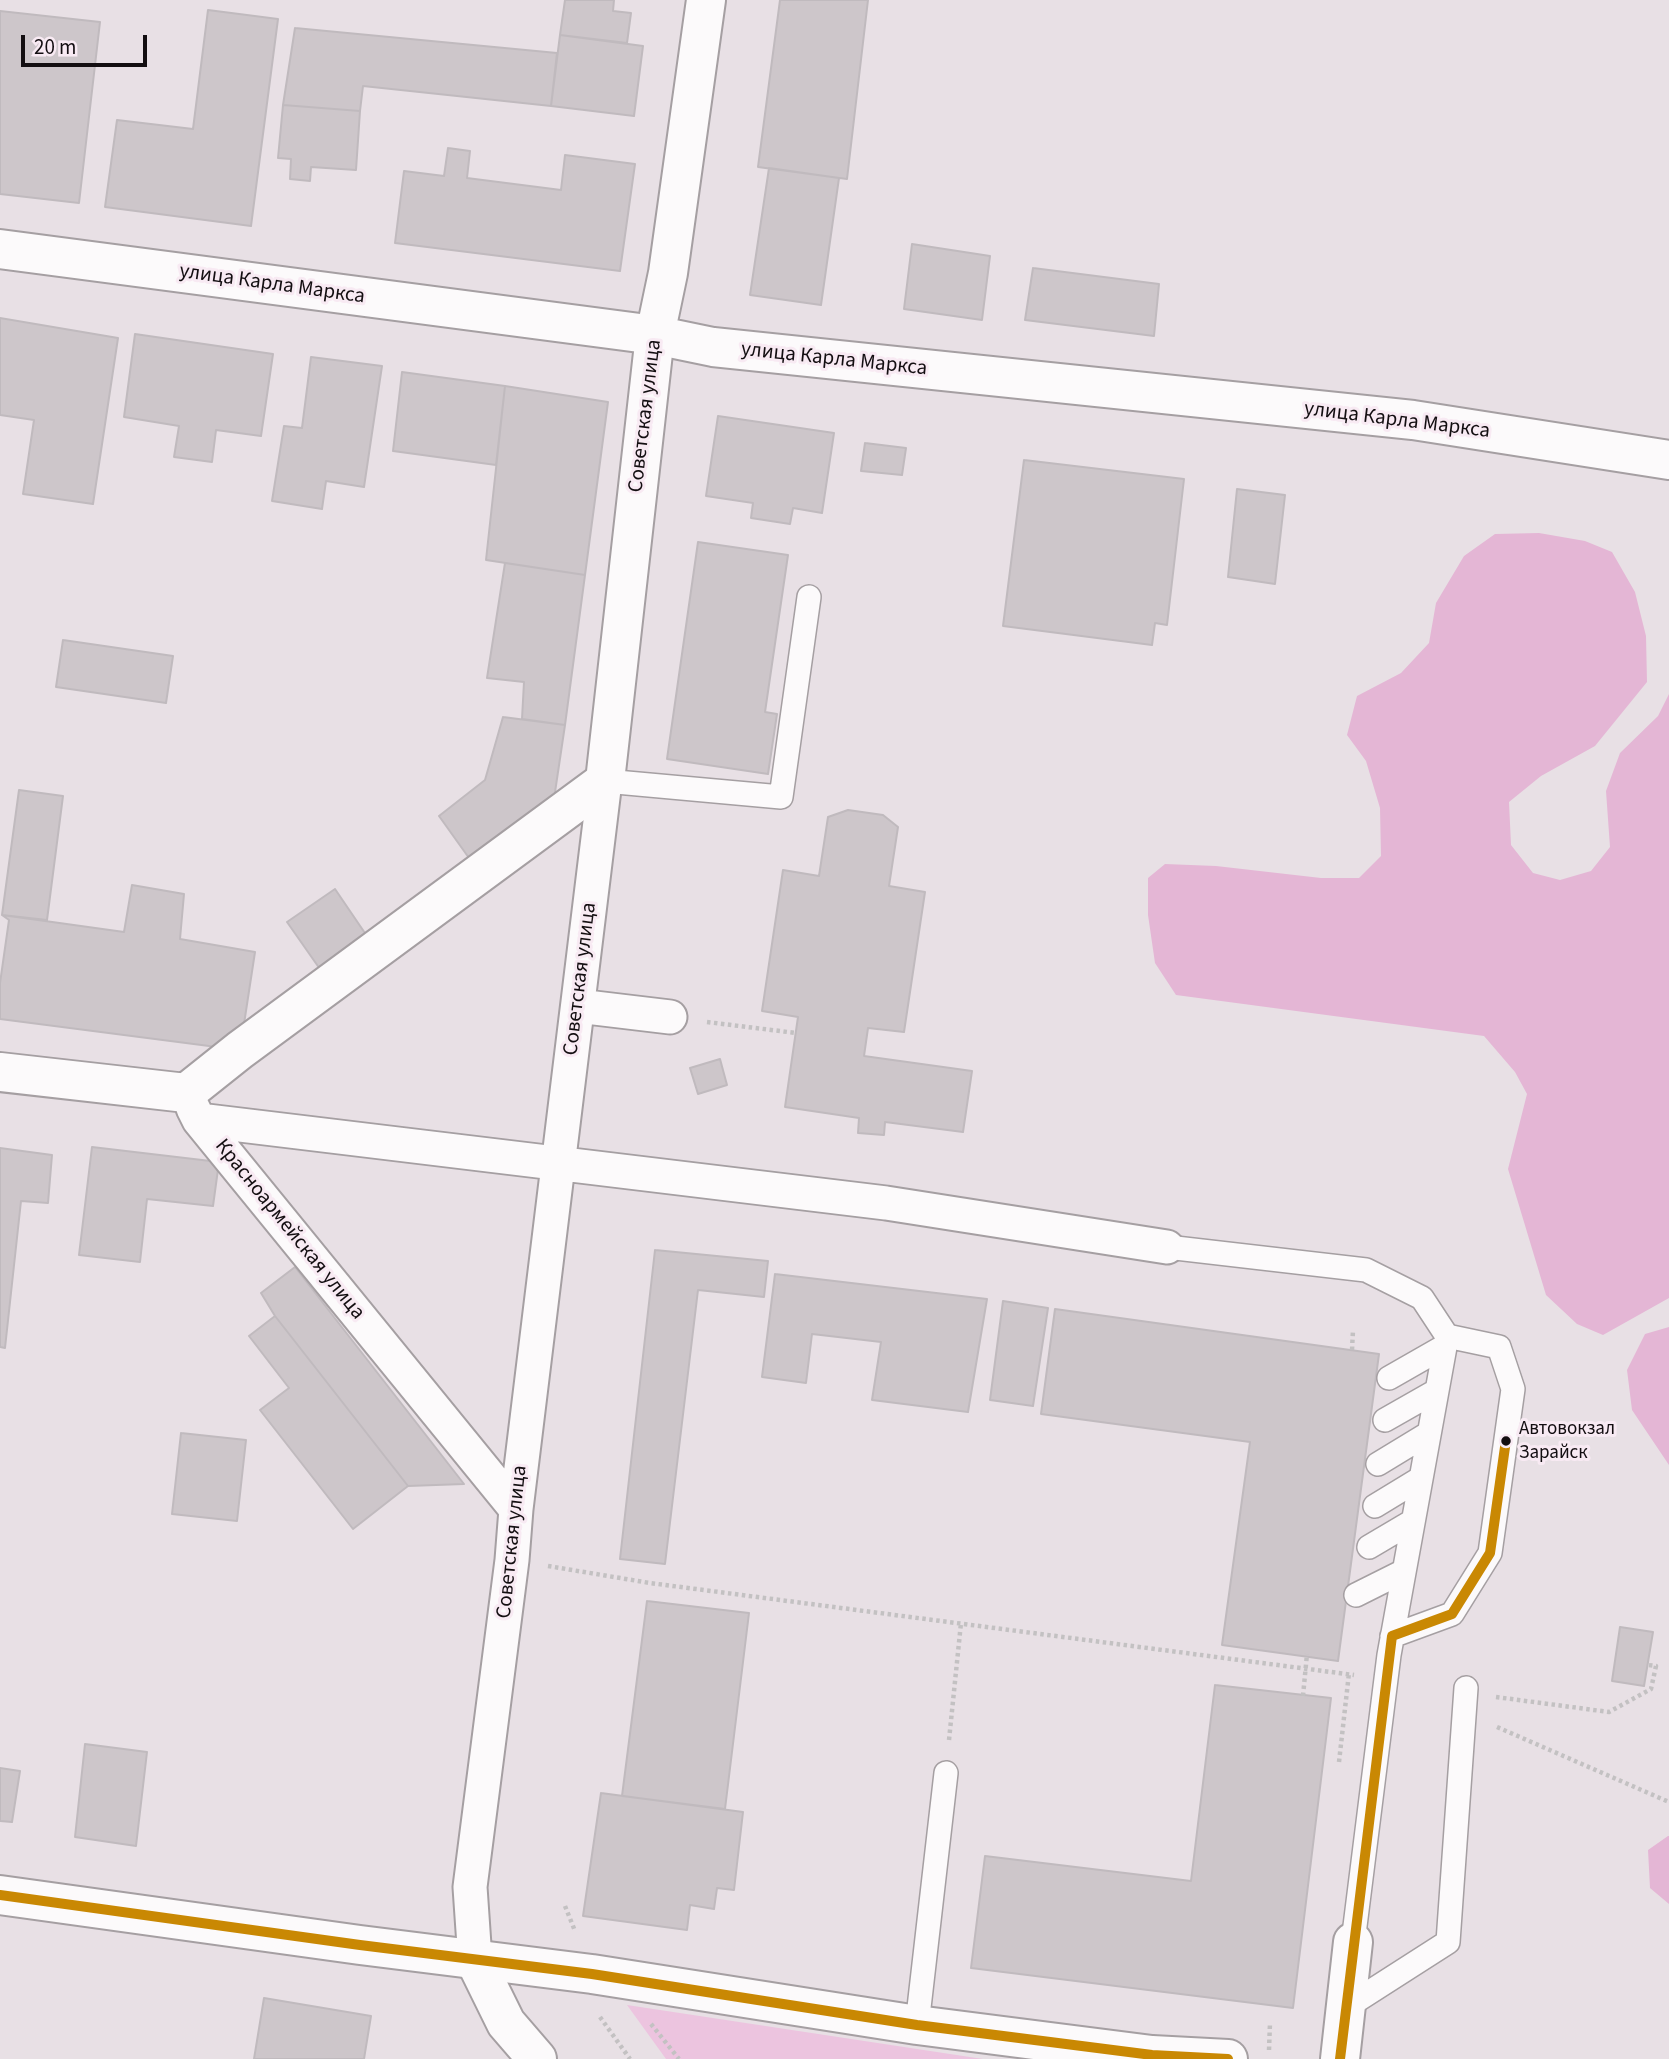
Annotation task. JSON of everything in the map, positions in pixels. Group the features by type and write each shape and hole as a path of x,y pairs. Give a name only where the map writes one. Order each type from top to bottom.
{"street":[{"name":"Советская улица","path":"475,1960 470,1887 605,781 655,335 668,273 706,0"},
{"name":"улица Карла Маркса","path":"0,249 655,335 713,347 1413,420 1669,460"},
{"path":"192,1106 240,1050 605,781"},
{"path":"578,1006 670,1017"},
{"path":"0,1072 192,1106 558,1163 886,1203 1167,1247"},
{"name":"Красноармейская улица","path":"192,1106 516,1509"},
{"path":"0,1895 475,1960 592,1973 917,2025 1152,2054 1228,2059"},
{"path":"1340,2059 1353,1942"},
{"path":"475,1960 506,2022 537,2059"}],"lane":[{"path":"605,781 781,797 809,597"},
{"path":"1167,1247 1366,1270 1422,1298 1446,1341 1392,1636 1353,1942"},
{"path":"1389,1378 1446,1341 1499,1347 1513,1389 1490,1553 1452,1614 1392,1636"},
{"path":"1385,1420 1436,1391"},
{"path":"1378,1464 1429,1433"},
{"path":"1375,1506 1421,1478"},
{"path":"1369,1547 1413,1521"},
{"path":"1356,1595 1404,1571"},
{"path":"1345,2008 1448,1942 1466,1688"},
{"path":"917,2025 946,1773"}],"path":[{"path":"670,1017 796,1033"},
{"path":"1352,1350 1353,1330"},
{"path":"512,1560 650,1583 1349,1672"},
{"path":"946,1773 961,1623"},
{"path":"1303,1696 1307,1654"},
{"path":"1520,1700 1609,1712 1651,1689 1656,1666 1648,1665"},
{"path":"1516,1735 1669,1802"},
{"path":"598,2014 630,2059"},
{"path":"1269,2059 1270,2023"}],"shaded area":[{"path":"1539,533 1585,541 1612,552 1635,592 1646,636 1647,682 1595,746 1541,776 1509,802 1511,845 1533,873 1560,880 1591,871 1610,847 1606,791 1620,753 1658,716 1669,694 1669,1298 1603,1335 1577,1324 1546,1295 1508,1169 1527,1094 1515,1072 1484,1036 1176,995 1155,963 1148,915 1148,878 1165,864 1216,866 1321,878 1359,878 1381,856 1380,808 1366,761 1347,735 1357,696 1401,673 1429,643 1436,603 1464,556 1495,534"},
{"path":"1669,1327 1669,1465 1632,1410 1627,1370 1645,1334"},
{"path":"1668,1836 1669,1904 1650,1888 1648,1850"},
{"path":"627,2005 983,2059 666,2059"}],"building":[{"path":"565,0 614,0 613,11 631,13 627,43 560,35"},
{"path":"780,0 868,0 847,179 758,167"},
{"path":"208,10 278,19 251,226 105,207 117,120 193,129"},
{"path":"0,11 100,22 79,203 0,194"},
{"path":"295,28 557,53 551,106 363,86 360,111 283,105"},
{"path":"560,35 643,46 634,116 551,106"},
{"path":"283,105 360,111 356,170 311,167 310,181 290,179 291,159 278,158"},
{"path":"448,148 470,151 467,178 561,190 565,155 635,164 620,271 395,243 404,171 444,176"},
{"path":"769,168 839,178 821,305 750,295"},
{"path":"912,244 990,256 982,320 904,309"},
{"path":"1033,268 1159,284 1154,336 1025,320"},
{"path":"0,318 118,338 93,504 23,494 34,420 0,415"},
{"path":"135,334 273,354 261,436 216,430 212,462 174,457 179,426 124,417"},
{"path":"311,357 382,366 364,487 326,481 322,509 272,501 284,426 302,428"},
{"path":"402,372 505,386 496,465 393,451"},
{"path":"505,386 608,402 585,575 486,560"},
{"path":"718,416 834,433 822,513 793,508 790,524 751,518 753,503 706,496"},
{"path":"865,443 906,448 902,475 861,471"},
{"path":"1024,460 1184,479 1167,625 1155,623 1152,645 1003,626"},
{"path":"1237,489 1285,495 1275,584 1228,577"},
{"path":"698,542 788,555 765,712 777,714 768,774 667,759"},
{"path":"505,563 585,575 565,725 522,719 524,682 487,678"},
{"path":"63,640 173,656 166,703 56,687"},
{"path":"503,717 565,725 551,819 479,872 439,816 485,780"},
{"path":"19,790 63,796 47,920 2,915"},
{"path":"848,810 883,815 898,827 889,886 925,892 904,1032 868,1028 864,1056 972,1071 963,1132 885,1122 884,1135 858,1133 859,1118 785,1107 798,1017 762,1011 783,870 819,876 828,817"},
{"path":"132,885 184,894 180,939 255,952 240,1050 0,1019 0,983 9,920 2,915 124,932"},
{"path":"335,889 369,939 322,972 287,922"},
{"path":"720,1059 727,1085 698,1094 690,1068"},
{"path":"92,1147 219,1162 213,1206 147,1199 140,1262 79,1255"},
{"path":"0,1148 52,1155 48,1203 21,1201 5,1348 0,1347"},
{"path":"655,1250 768,1261 764,1297 698,1290 665,1564 620,1559"},
{"path":"295,1267 464,1484 408,1486 275,1316 261,1293"},
{"path":"775,1274 987,1299 968,1412 872,1400 881,1342 812,1334 806,1383 762,1377"},
{"path":"1003,1301 1048,1308 1033,1406 990,1400"},
{"path":"1055,1309 1379,1354 1338,1661 1222,1645 1250,1442 1041,1414"},
{"path":"275,1316 408,1486 353,1529 260,1410 289,1388 249,1336"},
{"path":"181,1433 246,1440 237,1521 172,1514"},
{"path":"647,1601 749,1613 725,1809 622,1796"},
{"path":"1620,1627 1653,1632 1644,1686 1612,1681"},
{"path":"1215,1685 1331,1698 1293,2008 971,1968 985,1856 1191,1881"},
{"path":"85,1744 147,1752 136,1846 75,1837"},
{"path":"0,1768 20,1771 12,1822 0,1821"},
{"path":"601,1793 743,1812 734,1890 717,1888 714,1909 690,1905 687,1930 583,1916"},
{"path":"264,1998 371,2016 364,2059 254,2059"}],"transit line":[{"path":"1340,2059 1392,1636 1452,1614 1490,1553 1506,1440"},
{"path":"0,1895 592,1974 917,2025 1152,2055 1228,2059"}],"place":[{"name":"Автовокзал Зарайск","path":"1506,1441"}]}
